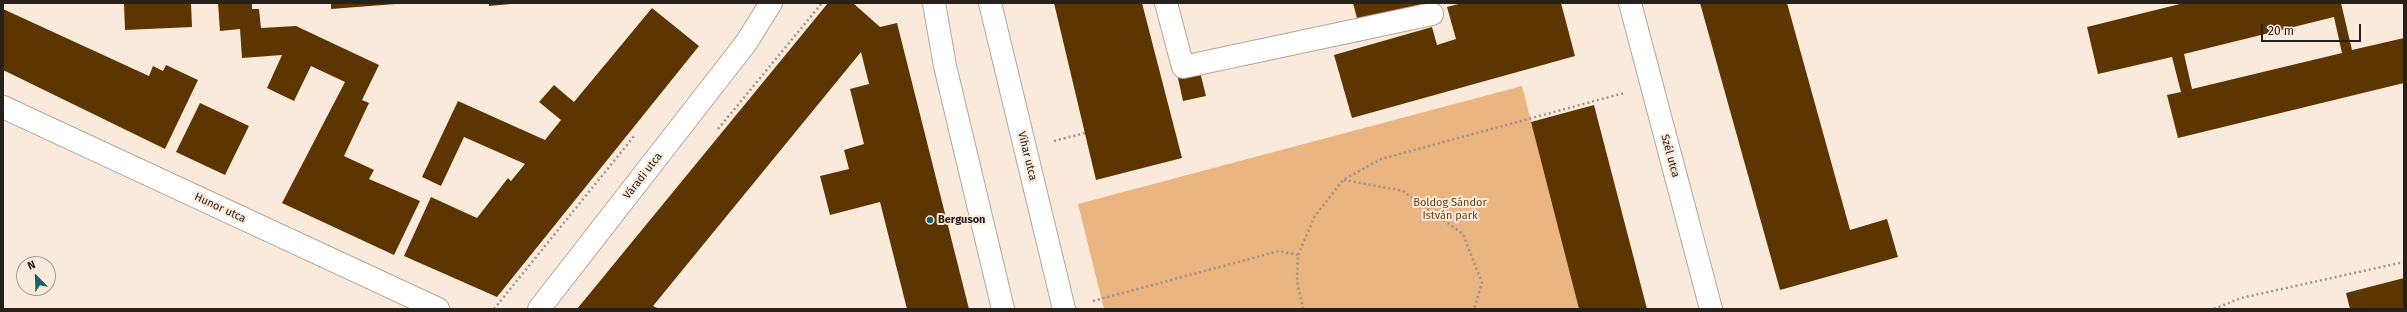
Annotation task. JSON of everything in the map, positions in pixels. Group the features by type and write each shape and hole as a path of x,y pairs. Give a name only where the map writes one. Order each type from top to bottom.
{"street":[{"name":"Váradi utca","path":"540,309 746,43 771,3"},
{"name":"Váradi utca","path":"746,43 786,3"},
{"path":"934,3 945,66 1003,309"},
{"name":"Vihar utca","path":"990,3 1064,309"},
{"path":"1166,3 1182,67 1432,14"},
{"name":"Szél utca","path":"1630,3 1711,309"},
{"name":"Hunor utca","path":"3,107 438,309"}],"path":[{"path":"1303,309 1298,281 1298,255 1315,216 1343,180 1381,159 1651,85"},
{"path":"494,309 638,131"},
{"path":"1054,141 1085,133"},
{"path":"1343,180 1403,191 1463,234 1482,283 1474,309"},
{"path":"1093,301 1279,251 1298,255"},
{"path":"2214,309 2241,298 2404,262"}],"green space":[{"name":"Boldog Sándor István park","path":"1522,86 1579,309 1104,309 1078,204"}],"building":[{"path":"191,3 192,27 125,30 124,4"},
{"path":"218,3 252,3 252,9 259,9 261,28 296,26 379,65 362,100 369,103 344,156 374,170 369,179 420,201 394,255 282,203 345,82 311,66 294,101 267,88 282,55 242,58 240,29 220,31"},
{"path":"331,3 396,3 396,4 331,9"},
{"path":"489,3 511,3 511,4 489,6"},
{"path":"828,3 853,3 880,27 897,23 969,309 907,309 880,202 830,215 820,176 849,169 844,150 864,144 850,89 869,84 861,52 653,306 659,309 577,309"},
{"path":"1054,3 1142,3 1182,158 1096,180"},
{"path":"1353,3 1428,3 1428,4 1358,22"},
{"path":"1462,3 1561,3 1575,56 1352,118 1334,55 1432,27 1437,45 1456,39 1447,7"},
{"path":"1700,3 1787,3 1850,230 1887,219 1898,257 1780,290"},
{"path":"2184,3 2341,3 2352,50 2404,38 2404,83 2178,138 2167,95 2181,92 2172,57 2098,74 2087,27","holes":["2334,17 2342,53 2192,89 2184,54"]},
{"path":"652,8 699,46 497,297 404,256 431,197 477,218 508,178 511,181 525,164 464,137 441,186 422,177 458,101 545,140 561,120 539,102 554,85 574,102"},
{"path":"3,9 149,76 153,66 163,71 166,65 198,80 165,149 3,70"},
{"path":"1200,72 1206,96 1183,101 1178,78"},
{"path":"200,103 249,126 225,175 176,152"},
{"path":"1594,105 1647,309 1579,309 1531,122"},
{"path":"2404,278 2404,309 2350,309 2346,293"}],"place":[{"name":"Berguson","path":"930,220"}]}
